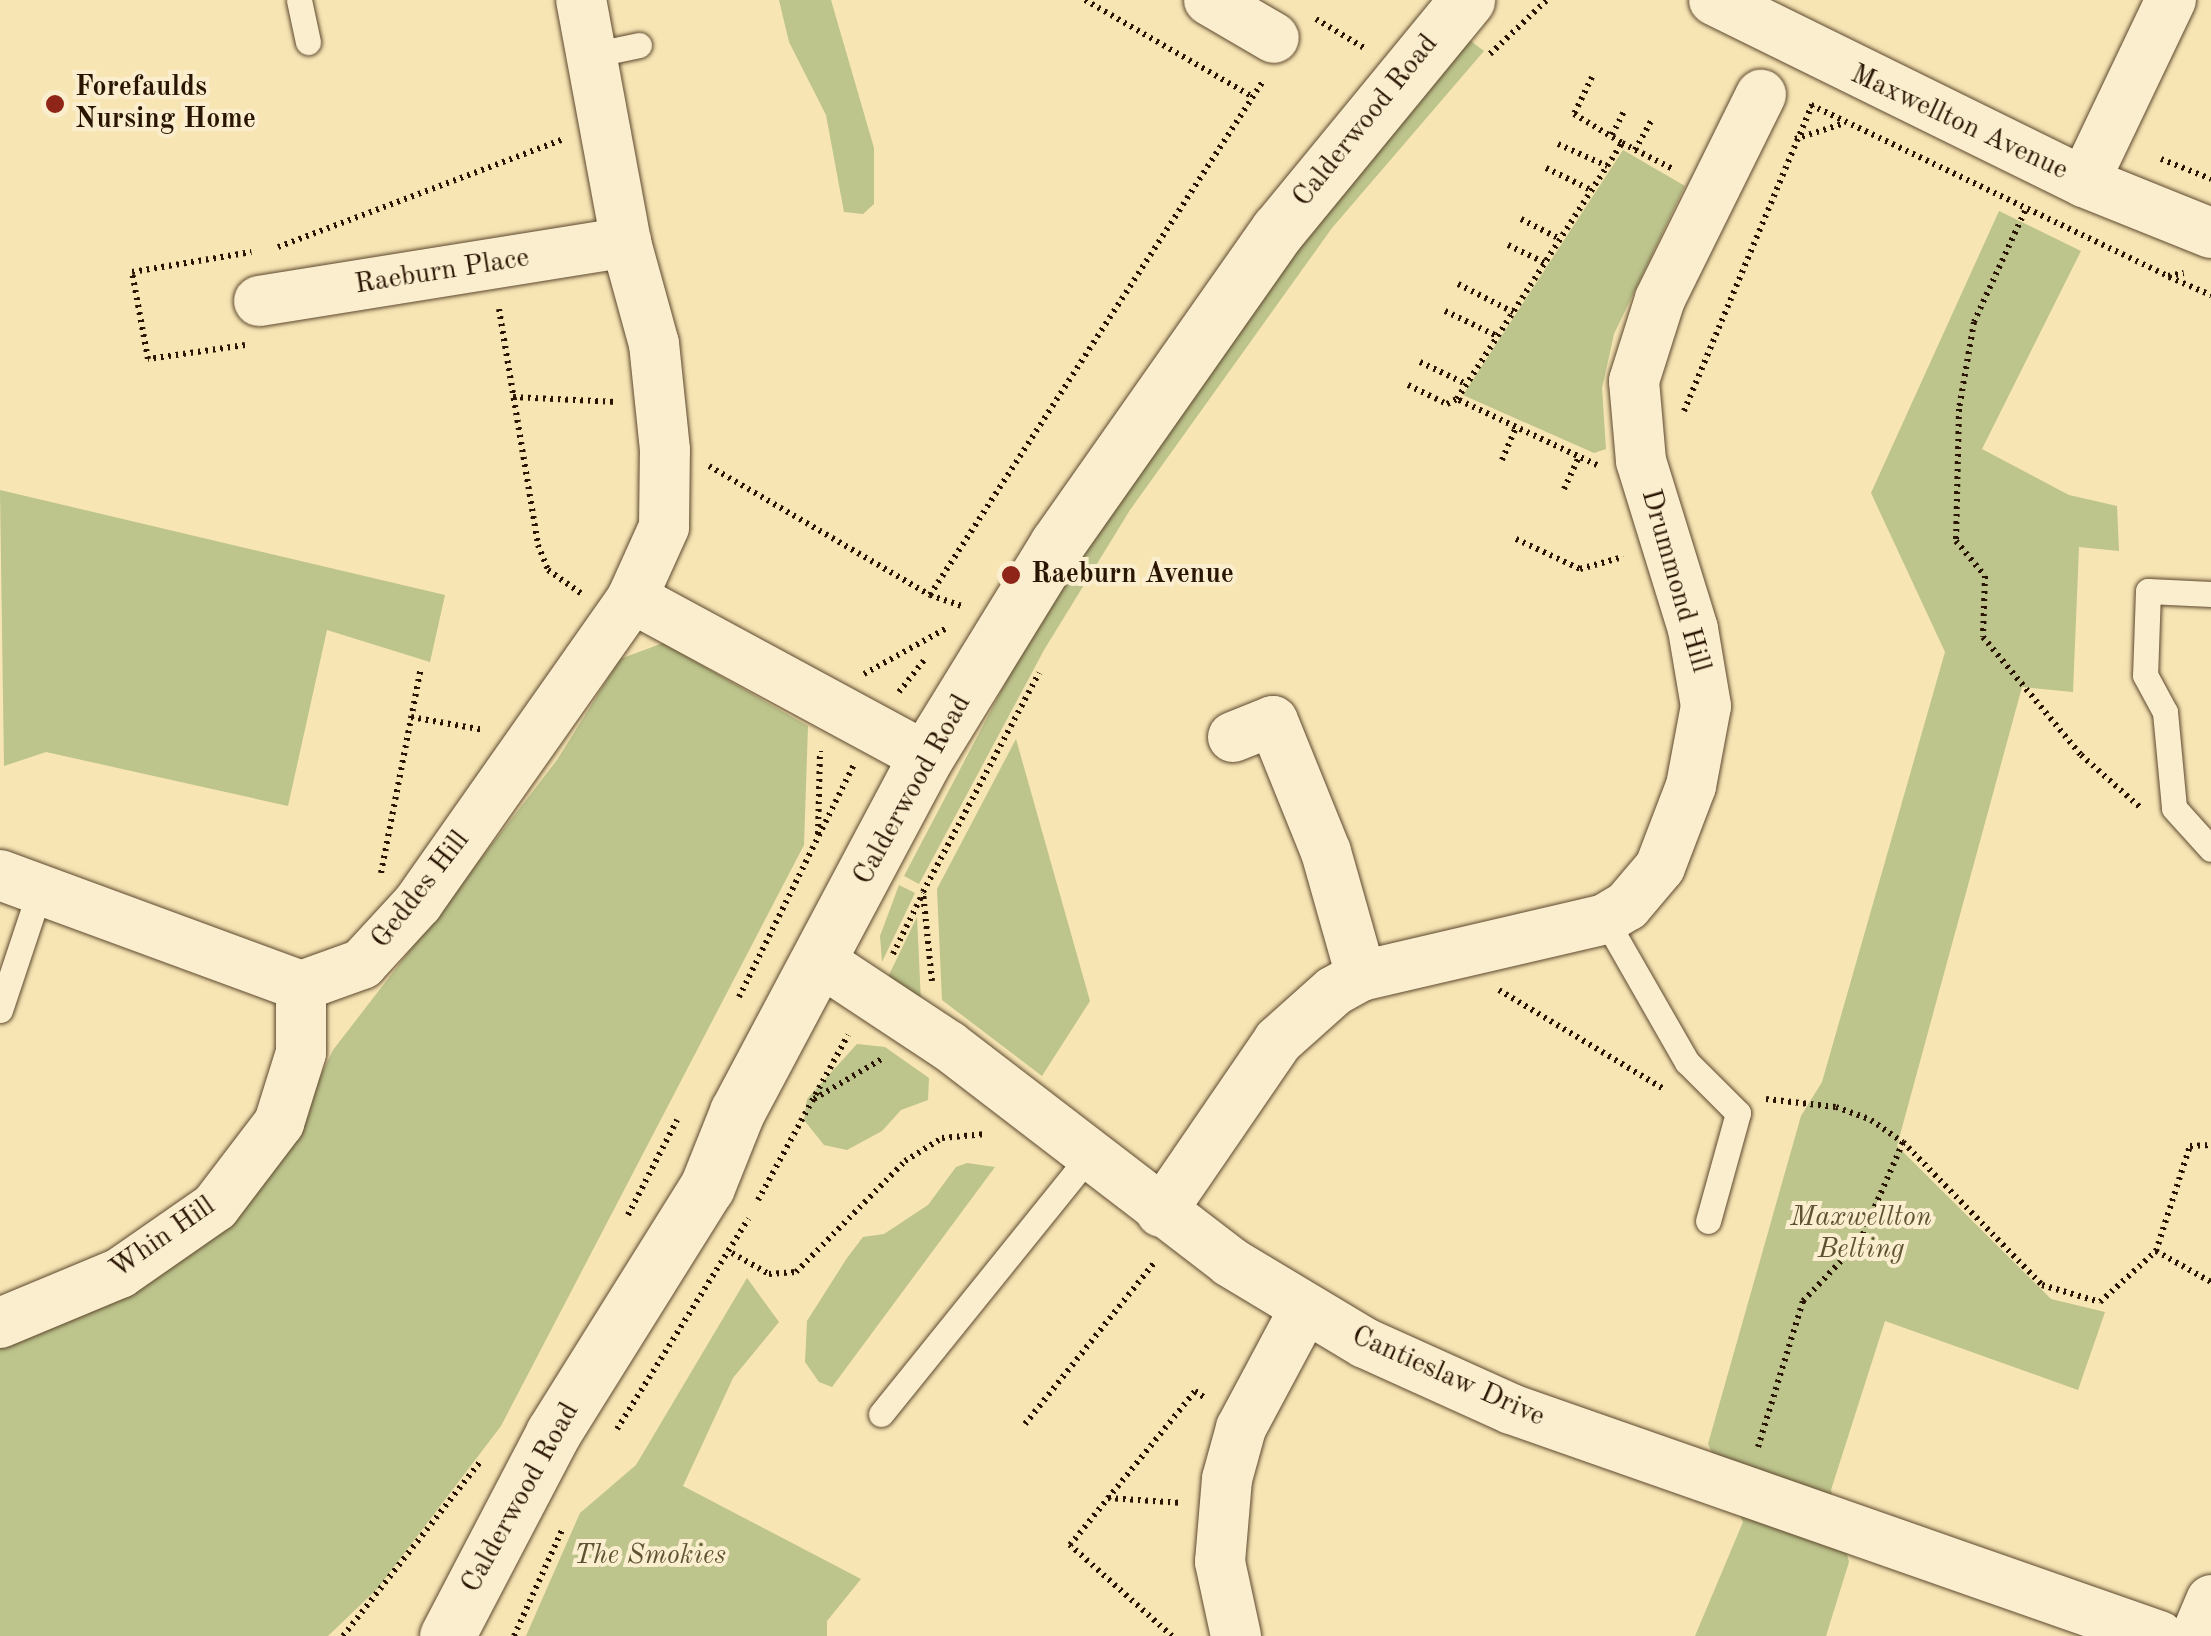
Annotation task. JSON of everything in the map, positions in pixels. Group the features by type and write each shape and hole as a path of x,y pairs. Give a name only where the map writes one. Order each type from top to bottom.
{"street":[{"path":"581,0 626,242 654,344 662,422 664,527 624,608 926,757"},
{"path":"1209,0 1274,38"},
{"name":"Calderwood Road","path":"447,1636 553,1434 707,1186 737,1112 926,757 1056,544 1201,336 1361,123 1467,0"},
{"name":"Maxwellton Avenue","path":"1714,0 2084,182 2211,234"},
{"path":"2084,182 2172,0"},
{"name":"Drummond Hill","path":"1159,1236 1278,1041 1318,1003 1361,976 1605,919 1627,906 1660,867 1703,740 1704,672 1650,489 1633,406 1640,351 1761,95"},
{"name":"Raeburn Place","path":"259,300 626,242"},
{"name":"Geddes Hill","path":"301,986 362,964 418,903 624,608"},
{"path":"1233,737 1273,721 1326,852 1361,976"},
{"path":"20,882 301,986"},
{"name":"Cantieslaw Drive","path":"820,961 949,1046 1090,1156 1159,1236 1304,1310 1511,1408 2159,1636"},
{"name":"Whin Hill","path":"0,1323 120,1272 215,1207 279,1124 301,1052 301,986"},
{"path":"1236,1636 1220,1562 1227,1480 1257,1392 1304,1310"},
{"path":"2196,1636 2211,1600"}],"lane":[{"path":"299,0 308,42"},
{"path":"592,55 639,45"},
{"path":"2211,594 2148,591 2145,675 2164,712 2174,808 2211,850"},
{"path":"0,1010 20,882"},
{"path":"1605,919 1687,1062 1738,1113 1708,1221"},
{"path":"882,1414 1090,1156"}],"path":[{"path":"1085,0 1253,97"},
{"path":"1484,62 1547,0"},
{"path":"930,595 1270,70 1274,38 1307,14 1371,52"},
{"path":"1592,77 1574,114 1714,191"},
{"path":"1457,399 1650,489 1812,106"},
{"path":"1612,135 1625,109"},
{"path":"1635,150 1651,121"},
{"path":"1796,140 1846,122"},
{"path":"1408,386 1447,404 1457,399 1622,143"},
{"path":"1558,144 1607,166"},
{"path":"1546,168 1592,190"},
{"path":"2025,210 1974,322 1959,409 1956,541 1985,576 1984,638 2082,756 2146,812"},
{"path":"1521,219 1560,239"},
{"path":"1508,244 1544,263"},
{"path":"491,264 538,546 548,570 624,608"},
{"path":"2168,276 2211,295"},
{"path":"1458,284 1513,312"},
{"path":"1445,310 1497,336"},
{"path":"1420,362 1466,384"},
{"path":"513,397 662,422 930,595 964,606"},
{"path":"1502,460 1516,429"},
{"path":"1564,488 1579,457"},
{"path":"1516,540 1580,569 1668,546"},
{"path":"378,888 421,668"},
{"path":"885,970 1041,670"},
{"path":"412,716 533,740"},
{"path":"924,892 934,1002"},
{"path":"1471,951 1477,976 1706,1115 1738,1113 1768,1098 1836,1107 1903,1142 2016,1262 2056,1292 2100,1302 2156,1251 2190,1146 2211,1146"},
{"path":"608,1443 732,1253 856,1019"},
{"path":"813,1099 892,1053"},
{"path":"732,1253 769,1274 796,1272 905,1161 942,1138 1000,1132"},
{"path":"1743,1491 1803,1301 1860,1241 1903,1142"},
{"path":"1024,1424 1159,1236"},
{"path":"2156,1251 2211,1282"},
{"path":"1174,1635 1070,1544 1195,1392 1209,1402"},
{"path":"1108,1498 1197,1504"},
{"path":"514,1636 572,1510"}],"green space":[{"path":"779,0 831,0 874,148 874,204 863,214 844,212 826,115 789,42"},
{"path":"1467,38 1484,51 1332,228 1130,510 1044,650 919,884 904,876 1028,640 1116,502 1318,216"},
{"path":"1623,150 1685,186 1614,334 1602,388 1606,449 1594,453 1463,395"},
{"name":"Maxwellton Belting","path":"1999,211 2081,251 1982,449 2069,495 2117,506 2119,551 2079,547 2073,692 2022,687 1897,1146 2051,1299 2105,1312 2078,1390 1885,1321 1831,1490 1849,1562 1826,1636 1695,1636 1743,1522 1708,1444 1801,1116 1822,1082 1945,652 1871,493"},
{"path":"0,490 445,595 430,662 327,630 288,806 46,752 4,766"},
{"path":"663,643 808,726 804,845 501,1426 377,1589 328,1636 0,1636 0,1335 39,1327 307,1104 333,1050 557,760 620,659"},
{"path":"1016,739 1090,1001 1042,1076 942,1000 937,889"},
{"path":"899,885 915,893 882,962 880,936"},
{"path":"917,917 921,1002 888,977"},
{"path":"857,1044 885,1047 929,1078 928,1100 901,1110 882,1131 847,1150 824,1145 804,1120 807,1099"},
{"path":"967,1163 995,1167 832,1387 819,1382 805,1362 807,1321 847,1258 863,1237 884,1234 928,1205 956,1167"},
{"name":"The Smokies","path":"747,1278 779,1322 733,1378 683,1486 861,1579 827,1621 827,1636 526,1636 580,1513 636,1465"}],"place":[{"name":"Forefaulds Nursing Home","path":"55,104"},
{"name":"Raeburn Avenue","path":"1011,575"}]}
